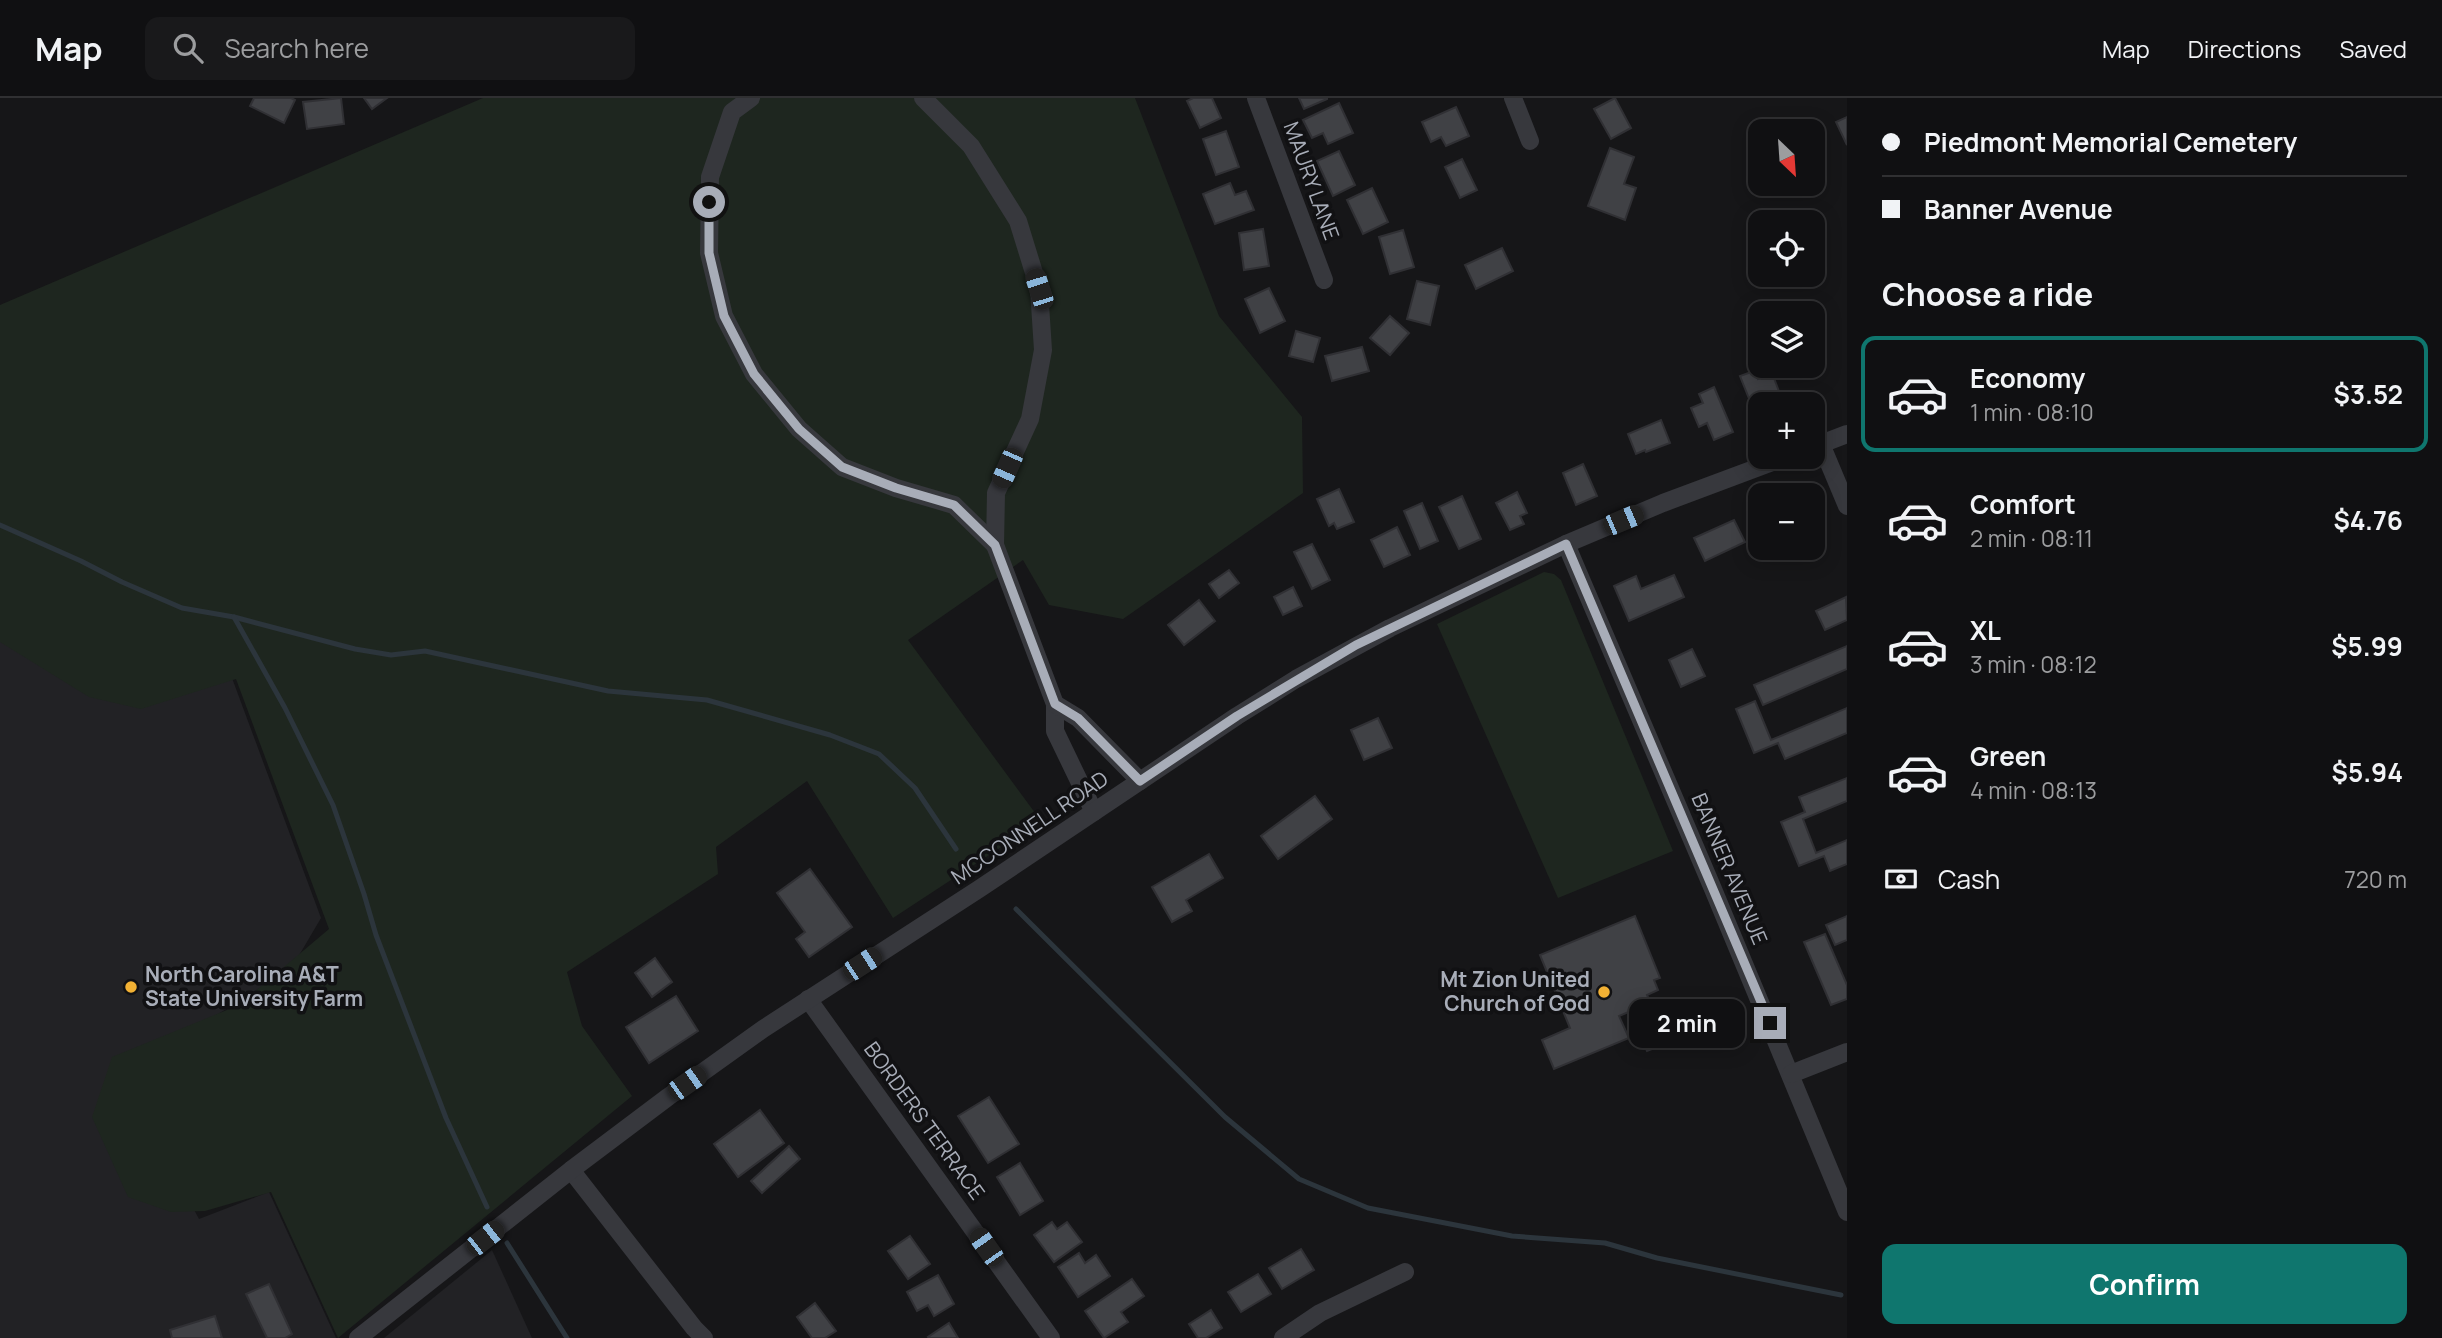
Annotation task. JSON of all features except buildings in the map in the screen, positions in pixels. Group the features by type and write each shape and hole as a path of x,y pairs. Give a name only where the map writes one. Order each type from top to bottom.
{"street":[{"path":"751,98 732,112 710,177 709,253 724,316 754,374 799,429 842,467 896,488 954,505 995,545"},
{"path":"923,98 971,146 1018,221 1039,289 1043,350 1030,419 996,493 995,545 1055,704 1055,731 1094,813"},
{"name":"MAURY LANE","path":"1256,98 1324,280"},
{"path":"1513,98 1530,141"},
{"path":"1825,442 1847,434"},
{"path":"1825,461 1847,506"},
{"name":"MCCONNELL ROAD","path":"358,1338 668,1097 808,999 1094,813 1237,716 1356,645 1566,544 1663,503 1754,469"},
{"name":"BANNER AVENUE","path":"1566,544 1847,1212"},
{"path":"1055,704 1078,718 1140,781"},
{"name":"BORDERS TERRACE","path":"808,999 1051,1338"},
{"path":"1791,1074 1847,1052"},
{"path":"571,1170 704,1338"},
{"path":"1283,1338 1320,1313 1405,1272"}],"shaded area":[{"path":"483,98 1135,98 1219,316 1302,417 1303,493 1123,619 1049,605 1023,560 908,640 1041,821 893,918 807,781 716,847 718,874 567,972 582,1026 632,1096 338,1338 271,1192 205,1211 171,1212 128,1197 92,1117 112,1057 239,1005 329,929 236,679 141,709 89,697 0,642 0,305"},
{"path":"1544,572 1554,574 1561,580 1673,851 1558,898 1437,624"},
{"name":"North Carolina A&T State University Farm","path":"0,638 219,643 321,918 291,969 121,1074 199,1219 269,1192 336,1338 0,1338"},
{"path":"492,1250 532,1338 384,1338"}],"waterway":[{"path":"0,525 182,608 234,617 355,649 391,655 425,651 608,691 707,700 830,735 879,754 915,788 956,849"},
{"path":"234,617 285,708 333,805 376,935 446,1118 487,1207"},
{"path":"1016,909 1225,1117 1299,1179 1368,1208 1512,1236 1605,1243 1657,1258 1841,1295"},
{"path":"507,1243 567,1338"}],"place":[{"name":"North Carolina A&T State University Farm","path":"131,987"},
{"name":"Mt Zion United Church of God","path":"1604,992"}],"route":[{"path":"709,202 709,253 724,316 754,374 799,429 842,467 896,488 954,505 995,545 1055,704 1078,718 1140,781 1237,716 1356,645 1566,544 1770,1023"}]}
